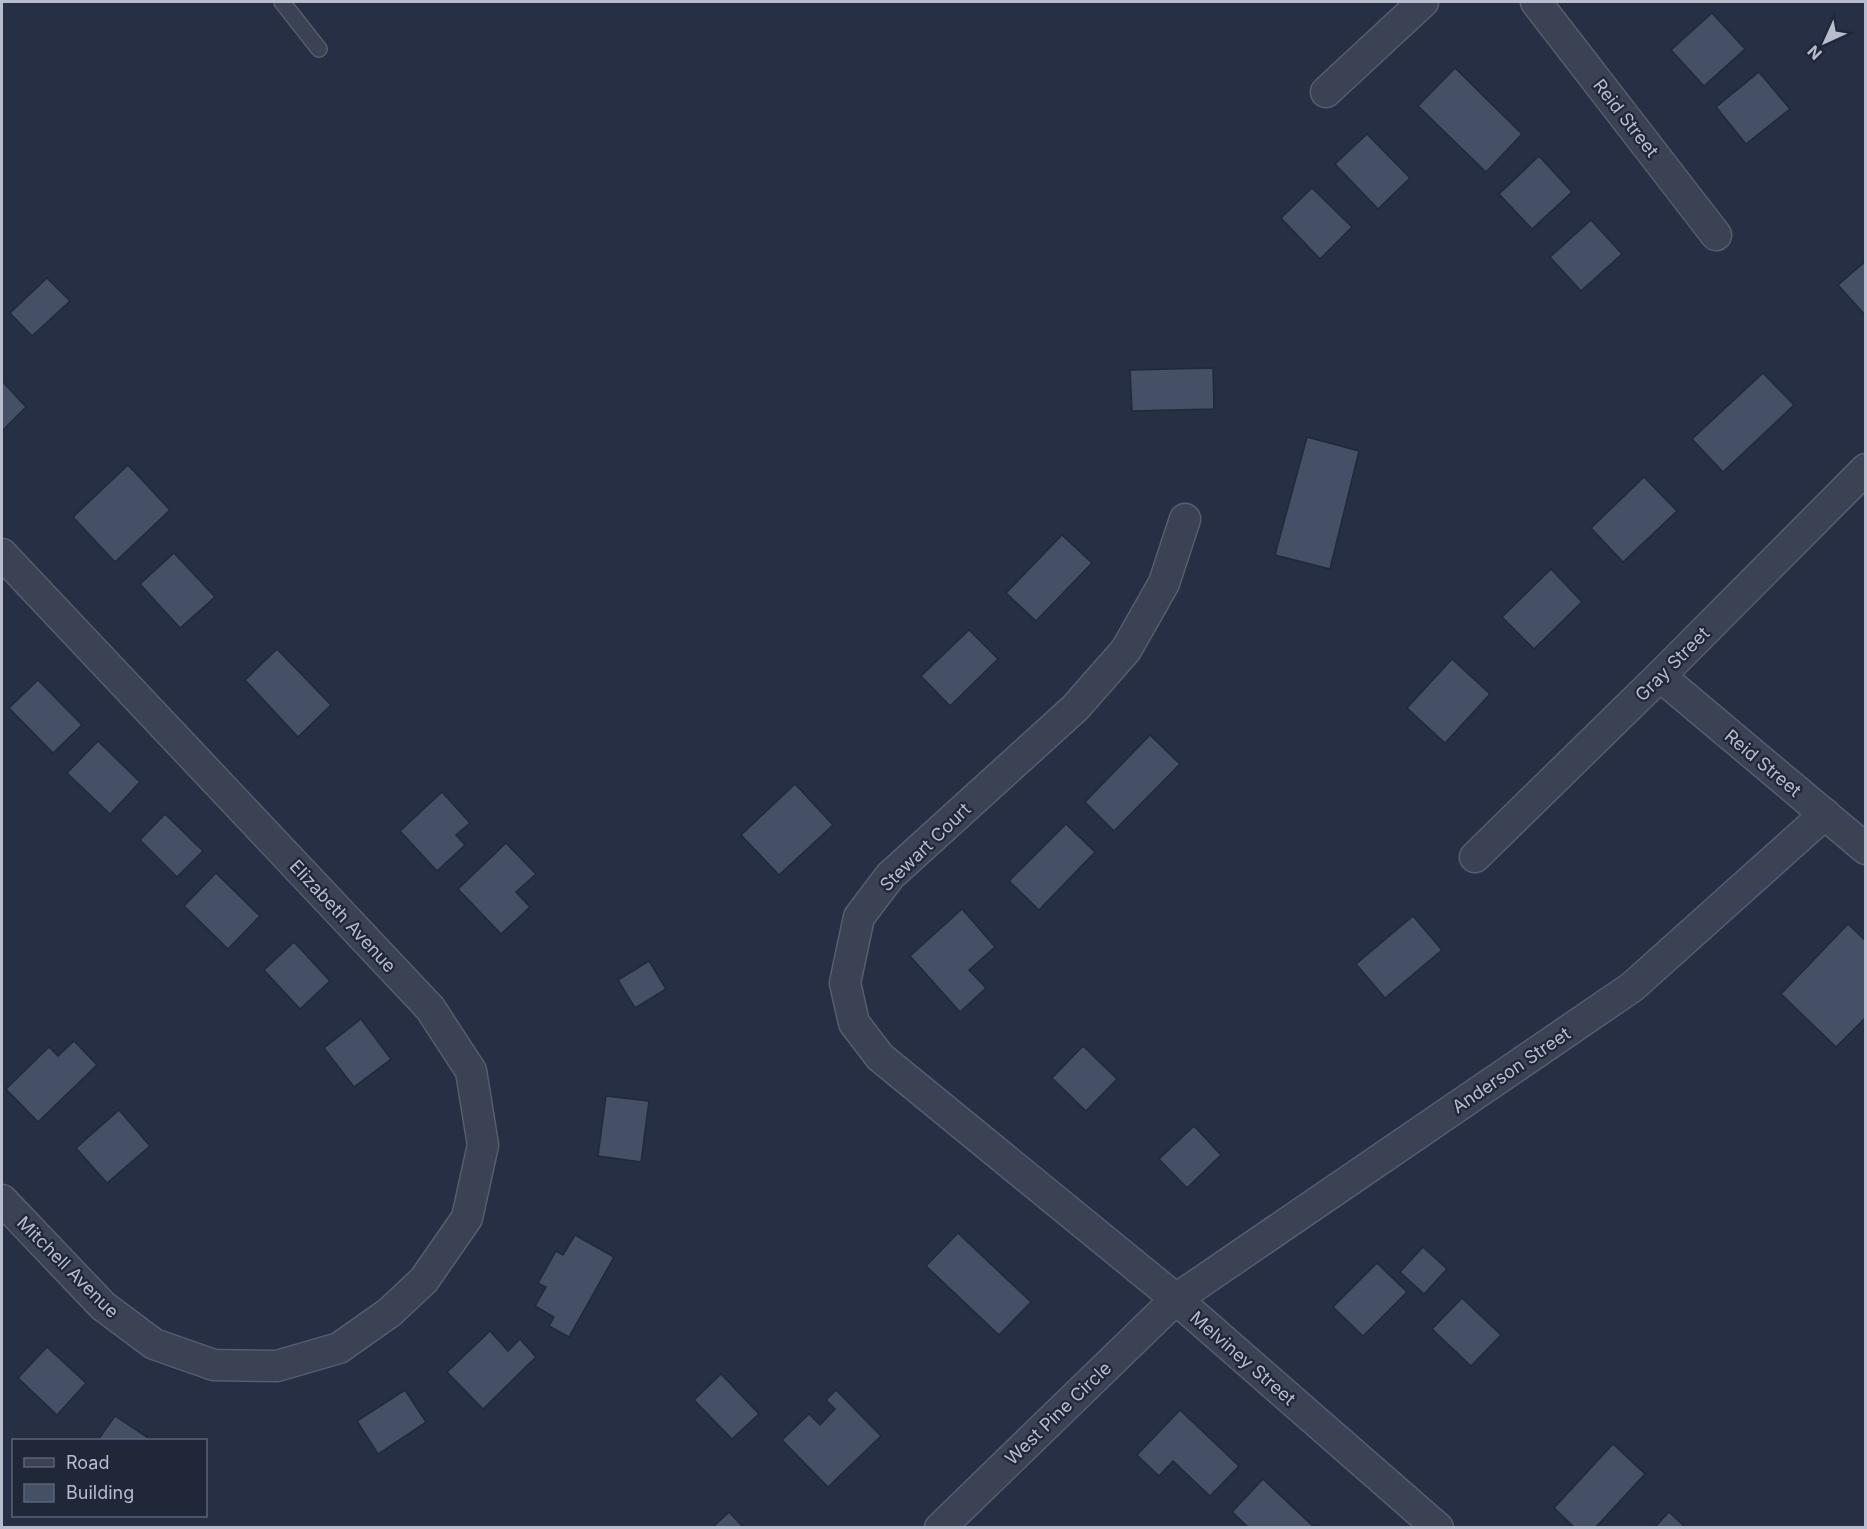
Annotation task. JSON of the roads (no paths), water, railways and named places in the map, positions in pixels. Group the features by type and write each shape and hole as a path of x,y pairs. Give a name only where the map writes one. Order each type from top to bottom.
{"street":[{"path":"1326,92 1423,2"},
{"name":"Reid Street","path":"1536,2 1716,235"},
{"name":"Gray Street","path":"1475,857 1660,676 1866,469"},
{"name":"Stewart Court","path":"1046,1192 880,1056 854,1023 845,983 859,917 890,876 1075,708 1126,650 1164,583 1185,519"},
{"name":"Elizabeth Avenue","path":"2,555 430,1008 471,1071 483,1145 467,1218 424,1280 390,1312 371,1326"},
{"name":"Reid Street","path":"1660,676 1866,849"},
{"name":"Anderson Street","path":"1176,1299 1632,987 1825,814"},
{"name":"Melviney Street","path":"1046,1192 1176,1299 1438,1527"},
{"name":"Mitchell Avenue","path":"2,1200 103,1306 154,1344 214,1365 277,1366 339,1348 371,1326"},
{"name":"West Pine Circle","path":"940,1527 1176,1299"}],"lane":[{"path":"282,2 319,49"}]}
